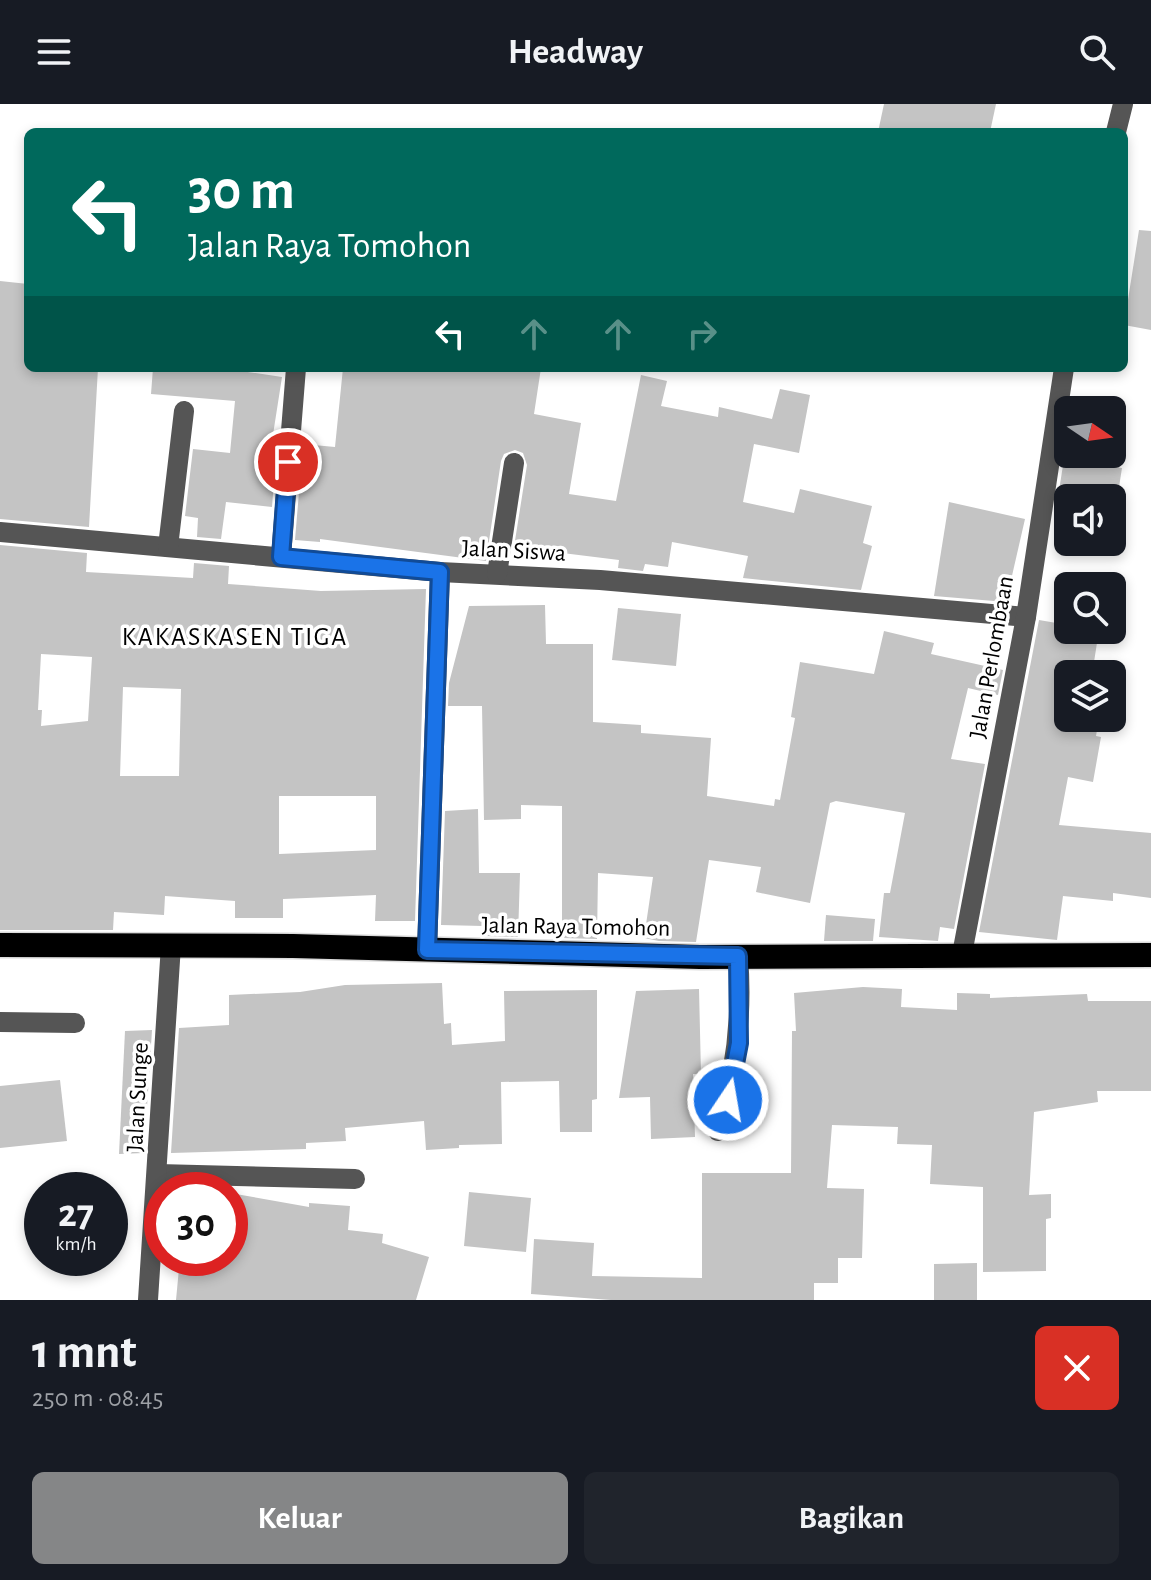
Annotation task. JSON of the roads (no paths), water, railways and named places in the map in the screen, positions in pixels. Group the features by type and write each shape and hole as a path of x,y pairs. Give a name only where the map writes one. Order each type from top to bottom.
{"highway":[{"name":"Jalan Raya Tomohon","path":"0,945 171,945 738,956 1151,955"}],"street":[{"path":"1117,128 1123,104"},
{"path":"281,557 296,372"},
{"name":"Jalan Perlombaan","path":"962,954 1026,617 1063,372"},
{"path":"168,547 184,411"},
{"path":"497,574 514,463"},
{"name":"Jalan Siswa","path":"0,532 440,572 1026,617"},
{"path":"427,950 440,572"},
{"name":"Jalan Sunge","path":"158,1172 171,945"},
{"path":"718,1131 735,1074 739,1043 738,956"},
{"path":"0,1022 75,1023"},
{"path":"248,1176 355,1179"},
{"name":"Jalan Sunge","path":"148,1300 150,1276"}],"district":[{"name":"KAKASKASEN TIGA","path":"235,636"}]}
